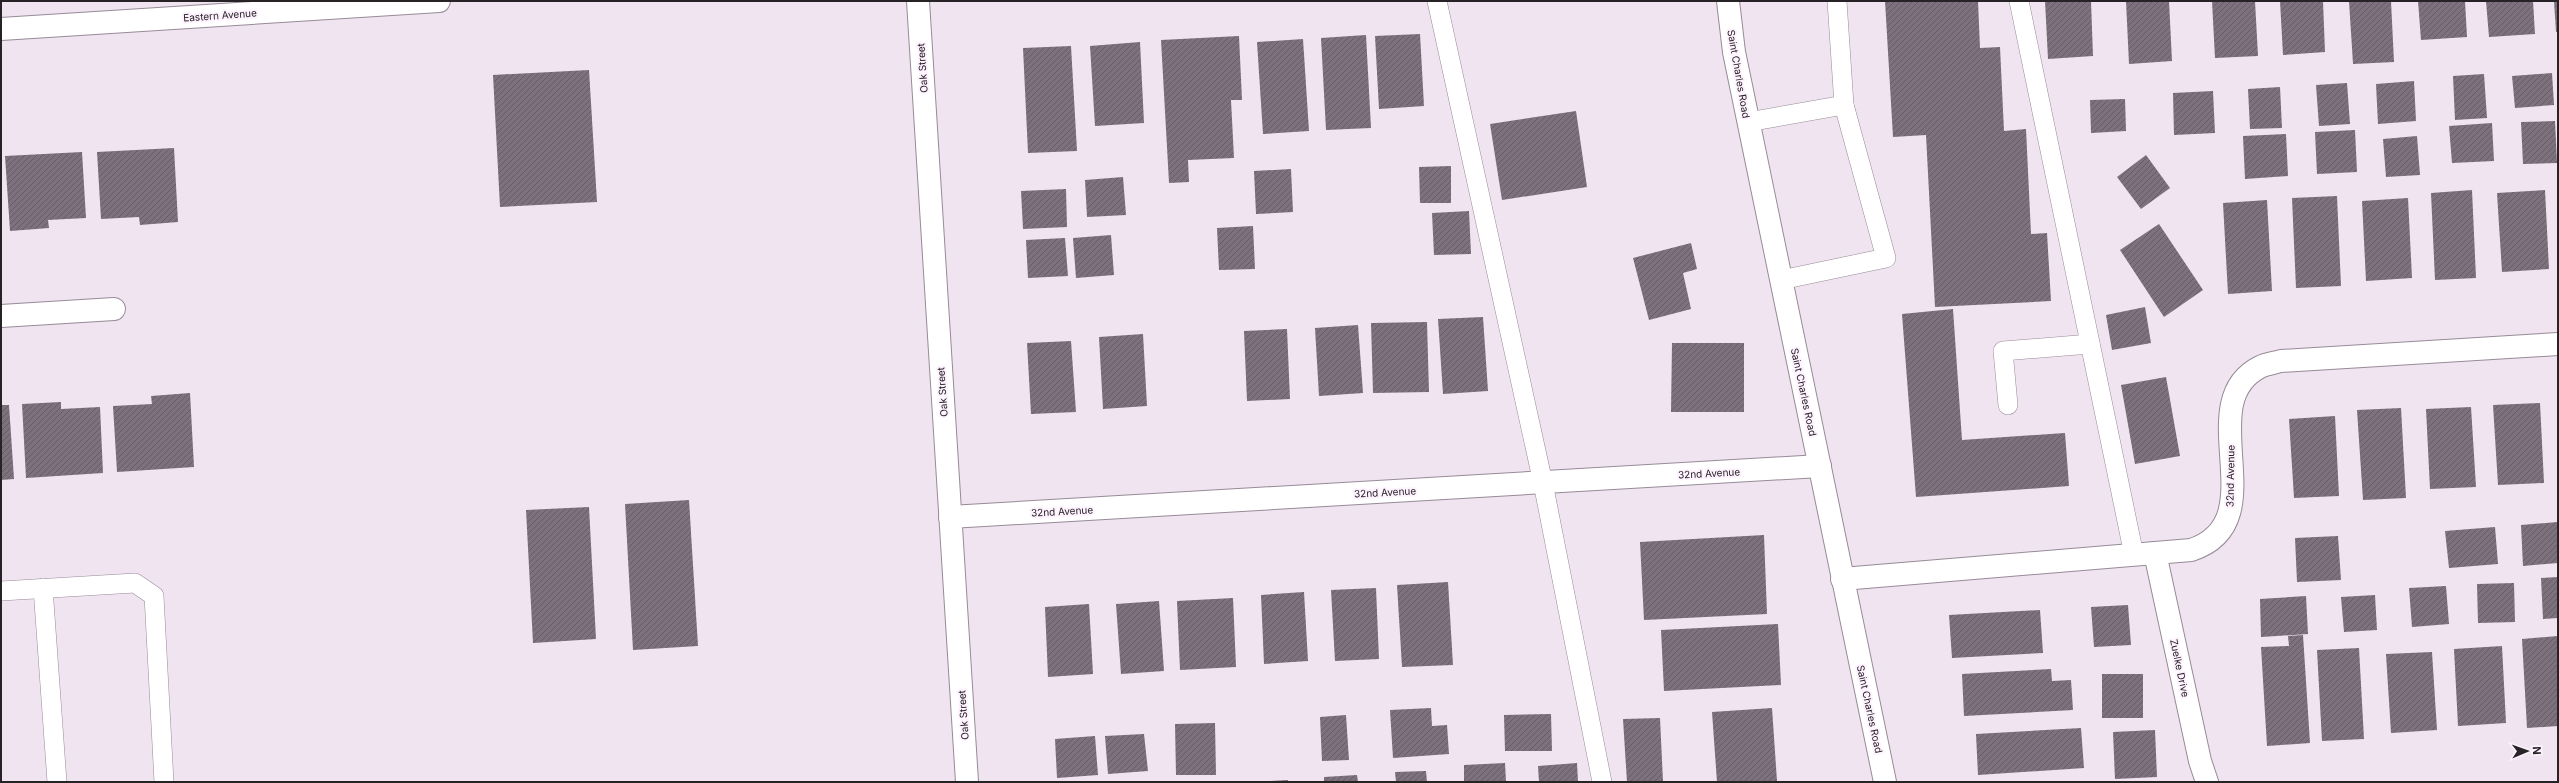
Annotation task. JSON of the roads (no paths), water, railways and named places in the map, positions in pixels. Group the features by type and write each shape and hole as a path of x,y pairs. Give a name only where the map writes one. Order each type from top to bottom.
{"street":[{"name":"Eastern Avenue","path":"1,29 335,4 439,1"},
{"name":"Oak Street","path":"918,1 967,782"},
{"name":"Saint Charles Road","path":"1728,1 1734,52 1748,122 1885,782"},
{"path":"1,316 114,309"},
{"name":"32nd Avenue","path":"1842,579 2190,550 2206,545 2217,537 2225,525 2231,507 2232,485 2230,413 2236,394 2245,380 2260,367 2280,361 2558,344"},
{"name":"32nd Avenue","path":"950,517 1820,466"},
{"name":"Zuelke Drive","path":"2155,553 2200,761 2207,782"}],"lane":[{"path":"1437,1 1543,483 1602,782"},
{"path":"1781,280 1886,258 1844,104 1837,1"},
{"path":"2019,1 2134,555"},
{"path":"1748,122 1844,104"},
{"path":"2008,405 2003,351 2090,344"},
{"path":"1,591 135,583 154,596 164,782"},
{"path":"43,588 57,782"}]}
